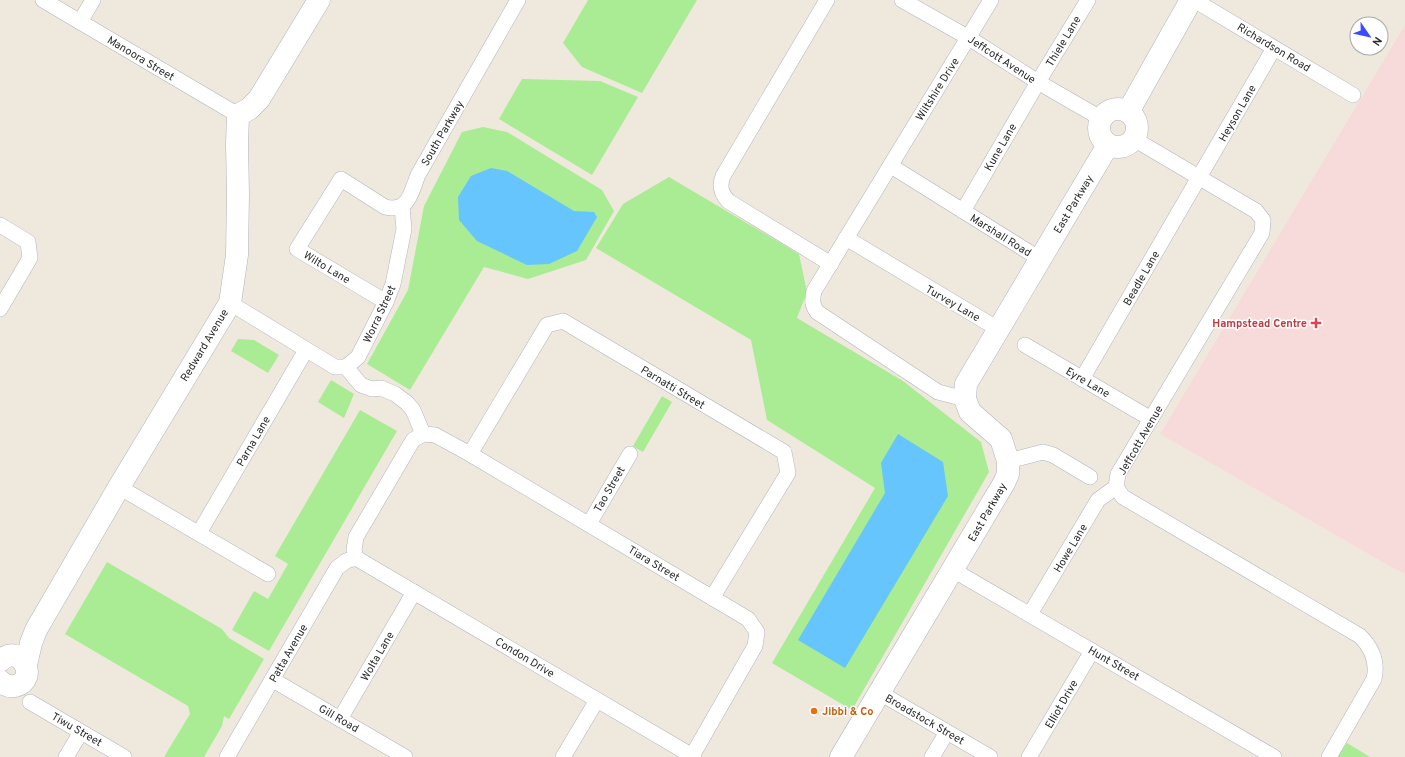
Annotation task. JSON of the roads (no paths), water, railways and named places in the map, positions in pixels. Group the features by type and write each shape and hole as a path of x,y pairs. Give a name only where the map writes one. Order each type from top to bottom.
{"street":[{"name":"Manoora Street","path":"43,0 238,115"},
{"path":"80,22 93,0"},
{"path":"238,115 249,109 260,99 319,0"},
{"name":"South Parkway","path":"402,207 410,198 418,174 518,0"},
{"path":"828,0 720,181 722,192 728,201 831,264"},
{"name":"Jeffcott Avenue","path":"902,0 1102,119"},
{"name":"Wiltshire Drive","path":"965,398 938,392 817,312 813,306 812,299 814,291 991,0"},
{"name":"Thiele Lane","path":"1038,82 1088,0"},
{"path":"1128,112 1193,0"},
{"name":"Richardson Road","path":"1193,0 1353,94"},
{"name":"Heyson Lane","path":"1200,178 1274,48"},
{"name":"Kune Lane","path":"963,211 1038,82"},
{"path":"1116,109 1128,112 1136,121 1137,133 1134,139 1125,146 1114,147 1108,145 1101,136 1100,125 1102,119 1110,111 1116,109"},
{"name":"Redward Avenue","path":"5,687 21,683 25,678 27,672 9,659 31,643 36,630 119,487 230,303 237,255 238,115"},
{"name":"Jeffcott Avenue","path":"1134,139 1256,211 1263,220 1262,233 1118,474 1116,487 1123,497 1360,636 1367,643 1373,652 1375,662 1376,672 1374,680 1328,757"},
{"name":"East Parkway","path":"841,757 953,570 1008,474 1008,461 1001,439 970,412 965,398 966,384 1108,145"},
{"name":"Marshall Road","path":"891,166 1040,259"},
{"name":"Beadle Lane","path":"1082,379 1200,178"},
{"name":"Wilto Lane","path":"386,302 297,249 341,179 385,207 393,209 402,207"},
{"name":"Worra Street","path":"346,367 358,357 386,302 393,284 404,229 402,207"},
{"path":"0,225 28,242 30,258 0,309"},
{"name":"Turvey Lane","path":"846,238 998,329"},
{"path":"230,303 335,367 346,367 361,385 372,389 381,388 395,394 407,403 413,410 418,420 423,434 413,440 356,537 354,550 356,558"},
{"name":"Parnatti Street","path":"470,454 547,325 563,321 784,452 788,473 712,598"},
{"name":"Eyre Lane","path":"1025,345 1151,419"},
{"name":"Parna Lane","path":"199,533 306,350"},
{"name":"Tiara Street","path":"423,434 435,435 470,454 748,618 757,632 755,646 693,756"},
{"path":"1008,461 1043,452 1053,455 1090,477"},
{"name":"Tao Street","path":"589,524 630,454"},
{"path":"119,487 268,574"},
{"name":"Howe Lane","path":"1030,614 1098,500 1116,487"},
{"name":"Condon Drive","path":"356,558 693,756"},
{"name":"Patta Avenue","path":"227,757 337,568 346,561 356,558"},
{"name":"Hunt Street","path":"953,570 1274,757"},
{"name":"Wolta Lane","path":"340,719 414,592"},
{"name":"Elliot Drive","path":"1029,757 1092,651"},
{"name":"Gill Road","path":"273,680 400,756"},
{"name":"Broadstock Street","path":"880,693 990,757"},
{"path":"563,757 597,700"},
{"name":"Tiwu Street","path":"30,702 124,757"},
{"path":"66,757 81,732"},
{"path":"932,757 947,732"}],"water":[{"path":"491,168 507,171 574,211 594,212 597,217 577,251 549,264 527,265 477,241 459,220 458,197 471,176"},
{"path":"898,434 943,462 948,496 845,668 798,640 885,493 881,463"}],"place":[{"name":"Hampstead Centre","path":"1316,323"},
{"name":"Jibbi & Co","path":"814,711"}]}
